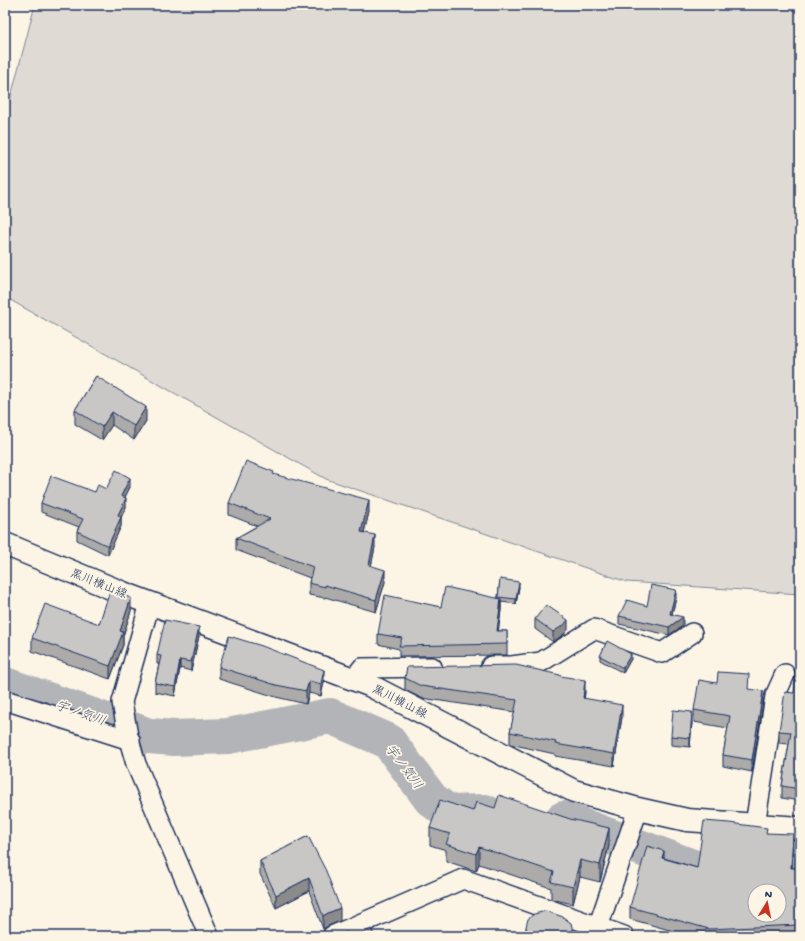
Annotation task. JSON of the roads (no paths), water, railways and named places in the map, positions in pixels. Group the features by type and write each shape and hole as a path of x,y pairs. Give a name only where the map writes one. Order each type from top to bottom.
{"main road":[{"name":"黒川横山線","path":"5,544 150,603 369,685 574,791 635,819 687,820 800,828"}],"street":[{"path":"150,603 122,702 136,764 210,936"},
{"path":"473,666 512,666 541,662 594,629 662,652 692,633"},
{"path":"354,679 362,668 449,666"},
{"path":"755,825 775,696 785,674"},
{"path":"5,700 129,738"},
{"path":"596,931 635,819"},
{"path":"332,936 463,880 596,931 624,936"}],"waterway":[{"name":"宇ノ気川","path":"5,685 149,736 174,738 228,736 330,716 388,741 431,799 449,813 485,812"},
{"name":"宇ノ気川","path":"563,819 722,878 800,869"}]}
